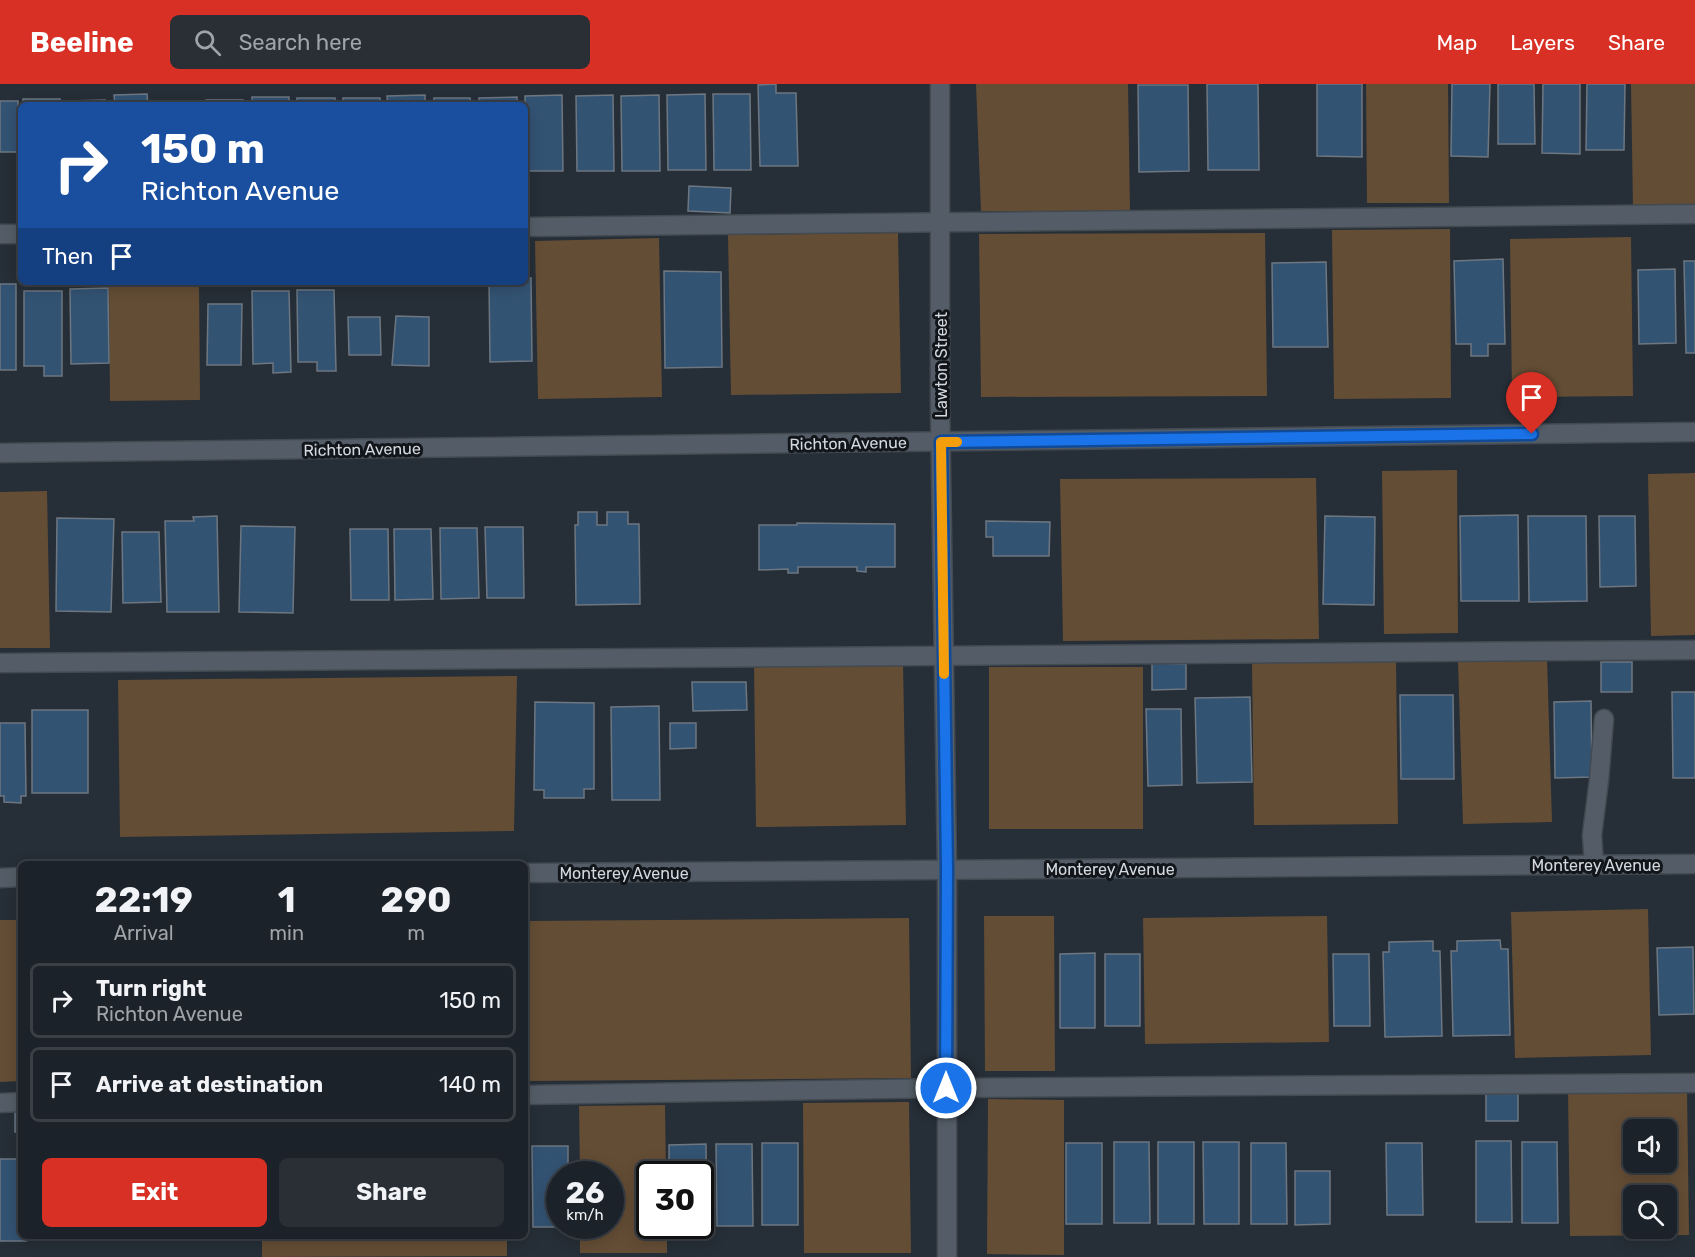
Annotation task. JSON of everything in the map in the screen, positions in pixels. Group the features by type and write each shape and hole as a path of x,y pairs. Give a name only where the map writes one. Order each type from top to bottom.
{"street":[{"name":"Lawton Street","path":"940,84 941,442 947,870 946,1257"},
{"path":"528,227 1695,214"},
{"path":"0,234 18,234"},
{"name":"Richton Avenue","path":"0,453 1695,432"},
{"path":"0,663 1695,650"},
{"path":"1594,865 1592,835 1604,719"},
{"name":"Monterey Avenue","path":"528,873 1695,864"},
{"path":"0,878 18,877"},
{"path":"528,1095 946,1088 1695,1083"},
{"path":"0,1103 18,1102"}],"shaded area":[{"path":"976,84 1128,84 1130,211 981,211"},
{"path":"1366,84 1448,84 1449,203 1367,203"},
{"path":"1631,84 1695,84 1695,208 1633,208"},
{"path":"1450,229 1451,398 1334,399 1332,230"},
{"path":"898,233 901,393 731,395 728,235"},
{"path":"1265,233 1267,396 981,397 979,234"},
{"path":"1631,237 1633,396 1512,397 1510,239"},
{"path":"659,238 662,397 538,399 535,241"},
{"path":"109,285 199,285 200,400 110,401"},
{"path":"1457,470 1458,633 1384,634 1382,471"},
{"path":"1695,473 1695,635 1651,636 1648,474"},
{"path":"1316,478 1319,639 1063,641 1060,479"},
{"path":"47,491 50,648 0,648 0,492"},
{"path":"1547,658 1552,822 1463,824 1458,661"},
{"path":"1396,661 1398,824 1254,825 1252,663"},
{"path":"903,662 906,825 756,827 754,664"},
{"path":"989,667 1143,667 1143,829 989,829"},
{"path":"517,676 514,831 120,837 118,680"},
{"path":"1648,909 1651,1055 1515,1058 1511,912"},
{"path":"984,916 1054,916 1055,1071 985,1071"},
{"path":"1327,916 1329,1042 1145,1044 1143,918"},
{"path":"909,918 911,1078 528,1081 528,921"},
{"path":"0,920 18,920 18,1081 0,1082"},
{"path":"1687,1089 1689,1235 1677,1235 1677,1185 1623,1185 1623,1236 1570,1236 1568,1090"},
{"path":"988,1099 1064,1100 1064,1255 987,1254"},
{"path":"909,1102 911,1253 804,1253 803,1103"},
{"path":"665,1105 666,1161 636,1161 636,1239 667,1239 667,1253 580,1253 580,1239 624,1239 624,1161 580,1161 579,1106"},
{"path":"262,1239 507,1239 507,1256 262,1257"}],"building":[{"path":"776,84 776,93 796,93 798,166 760,166 758,85"},
{"path":"1207,84 1258,84 1259,170 1208,170"},
{"path":"1317,84 1362,84 1362,157 1317,156"},
{"path":"1452,84 1490,84 1488,157 1451,156"},
{"path":"1498,84 1534,84 1535,144 1498,144"},
{"path":"1543,84 1580,84 1580,154 1542,153"},
{"path":"1587,84 1625,84 1624,150 1586,150"},
{"path":"1138,85 1188,85 1189,171 1139,172"},
{"path":"147,94 148,102 115,102 114,95"},
{"path":"705,94 706,170 668,170 667,95"},
{"path":"713,94 750,94 751,170 714,170"},
{"path":"425,95 425,102 388,102 387,96"},
{"path":"562,95 563,171 528,171 528,102 525,102 525,96"},
{"path":"613,95 614,171 577,171 576,96"},
{"path":"659,95 660,171 622,171 621,96"},
{"path":"252,97 289,97 289,102 252,102"},
{"path":"517,97 517,102 479,102 479,98"},
{"path":"297,98 335,98 335,102 297,102"},
{"path":"343,98 380,98 380,102 343,102"},
{"path":"434,98 470,98 471,102 434,102"},
{"path":"23,99 60,99 60,102 23,102"},
{"path":"105,100 105,102 69,102"},
{"path":"206,100 243,100 243,102 206,102"},
{"path":"0,101 18,101 18,152 0,152"},
{"path":"689,186 731,188 730,213 688,211"},
{"path":"1503,259 1505,344 1488,344 1488,356 1471,356 1471,344 1456,344 1454,261"},
{"path":"1684,261 1695,261 1695,353 1686,353"},
{"path":"1326,262 1328,347 1273,347 1272,263"},
{"path":"1675,269 1676,343 1639,344 1638,270"},
{"path":"664,271 721,272 722,367 665,368"},
{"path":"528,278 531,278 532,361 490,362 489,285 528,285"},
{"path":"0,284 16,284 16,370 0,370"},
{"path":"108,288 109,363 71,364 70,289"},
{"path":"297,290 334,290 336,371 317,371 317,362 298,362"},
{"path":"24,291 62,291 62,376 44,376 44,366 24,366"},
{"path":"252,291 289,291 291,372 273,373 273,363 253,364"},
{"path":"208,304 242,304 241,365 207,365"},
{"path":"396,316 429,317 429,366 392,365"},
{"path":"348,317 380,317 381,355 349,355"},
{"path":"578,512 597,512 597,525 607,525 607,512 628,512 628,524 639,524 640,604 576,605 575,525 578,525"},
{"path":"1518,515 1519,601 1461,601 1460,516"},
{"path":"217,516 219,612 167,612 165,521 194,521 193,517"},
{"path":"1325,516 1375,517 1374,605 1323,604"},
{"path":"1528,516 1586,516 1587,601 1529,602"},
{"path":"1599,516 1635,516 1636,586 1600,587"},
{"path":"57,518 114,519 111,612 56,611"},
{"path":"986,521 1050,522 1049,556 993,556 993,537 986,537"},
{"path":"797,523 895,524 895,567 866,567 866,572 857,571 857,567 798,567 798,573 788,573 788,569 759,570 759,525 797,525"},
{"path":"241,526 295,527 293,613 239,612"},
{"path":"485,527 523,527 524,598 487,598"},
{"path":"440,528 477,528 479,598 441,599"},
{"path":"350,529 388,529 389,600 351,600"},
{"path":"394,529 431,529 433,599 395,600"},
{"path":"122,532 159,532 161,602 123,603"},
{"path":"1601,662 1632,662 1632,692 1601,692"},
{"path":"1152,663 1186,664 1186,689 1152,690"},
{"path":"692,682 746,682 747,710 693,711"},
{"path":"1672,692 1695,692 1695,778 1673,778"},
{"path":"1400,695 1453,695 1454,779 1401,779"},
{"path":"1250,697 1252,782 1197,783 1195,698"},
{"path":"1591,701 1592,777 1555,778 1554,702"},
{"path":"535,702 594,703 594,789 584,789 584,798 544,798 544,790 534,790"},
{"path":"659,706 660,800 612,800 611,707"},
{"path":"1146,709 1181,709 1182,785 1148,786"},
{"path":"32,710 88,710 88,793 32,793"},
{"path":"0,723 25,723 26,796 21,796 21,803 4,802 4,796 0,796"},
{"path":"670,723 696,723 696,748 670,749"},
{"path":"1500,940 1501,949 1508,949 1510,1035 1453,1036 1451,951 1457,951 1457,941"},
{"path":"1433,941 1433,951 1440,951 1442,1036 1385,1037 1383,952 1389,952 1389,942"},
{"path":"1693,947 1694,1014 1659,1015 1657,948"},
{"path":"1095,953 1095,1028 1060,1028 1060,954"},
{"path":"1105,954 1140,954 1140,1026 1105,1026"},
{"path":"1333,954 1369,954 1370,1026 1334,1026"},
{"path":"1486,1094 1518,1094 1518,1121 1486,1121"},
{"path":"15,1106 18,1106 18,1132 15,1132"},
{"path":"1476,1141 1511,1141 1512,1222 1476,1222"},
{"path":"1114,1142 1149,1142 1150,1223 1114,1223"},
{"path":"1158,1142 1194,1142 1194,1224 1158,1224"},
{"path":"1203,1142 1239,1142 1239,1224 1204,1224"},
{"path":"1522,1142 1557,1142 1558,1223 1522,1223"},
{"path":"762,1143 798,1143 798,1225 762,1225"},
{"path":"1066,1143 1102,1143 1102,1224 1066,1224"},
{"path":"1251,1143 1286,1143 1287,1224 1251,1224"},
{"path":"1386,1143 1422,1143 1423,1215 1387,1215"},
{"path":"706,1144 706,1161 669,1161 669,1145"},
{"path":"716,1144 752,1144 753,1226 717,1226"},
{"path":"532,1146 568,1146 568,1161 546,1161 546,1227 533,1227"},
{"path":"0,1159 18,1159 18,1239 26,1239 26,1241 0,1241"},
{"path":"1295,1171 1330,1171 1330,1224 1295,1225"}],"slow traffic":[{"path":"944,674 941,442 957,442"}],"route":[{"path":"946,1088 947,870 941,442 1532,434"}]}
